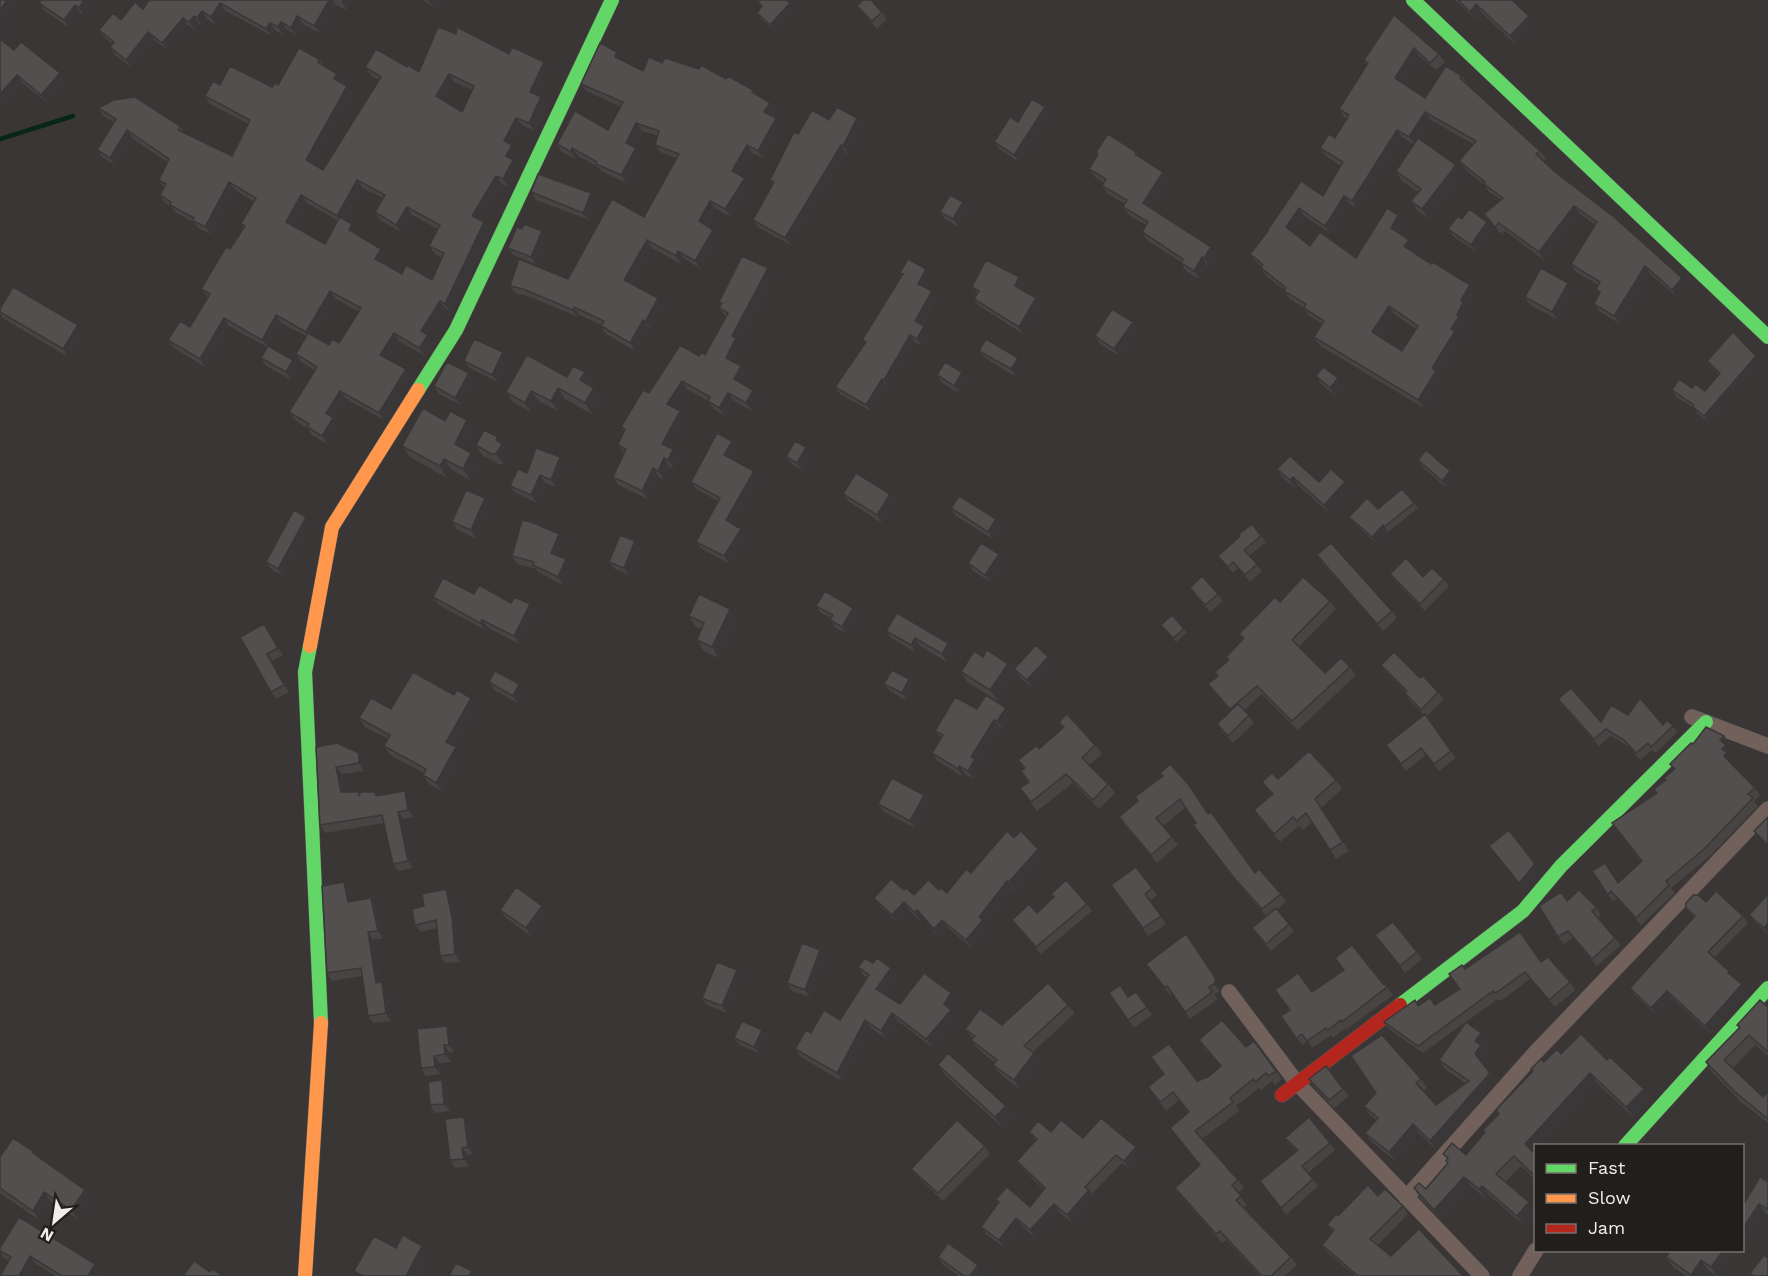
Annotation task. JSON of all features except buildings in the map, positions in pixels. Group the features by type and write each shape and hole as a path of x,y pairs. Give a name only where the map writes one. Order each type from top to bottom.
{"street":[{"path":"304,1276 321,1032 305,672 332,527 456,330 612,0"},
{"path":"1413,0 1768,337"},
{"path":"1282,1095 1523,911 1561,866 1699,719 1768,746"},
{"path":"1406,1198 1535,1053 1768,809"},
{"path":"1627,1144 1768,988"},
{"path":"1229,993 1297,1083 1482,1276"},
{"path":"1520,1276 1535,1252"}],"waterway":[{"path":"0,139 73,116"}],"traffic: fast":[{"path":"418,390 456,330 612,0"},
{"path":"1413,0 1768,337"},
{"path":"310,646 305,672 321,1023"},
{"path":"1400,1005 1523,911 1561,866 1706,722"},
{"path":"1627,1144 1768,988"}],"traffic: slow":[{"path":"310,646 332,527 418,390"},
{"path":"305,1276 321,1023"}],"traffic: jam":[{"path":"1282,1095 1400,1005"}]}
